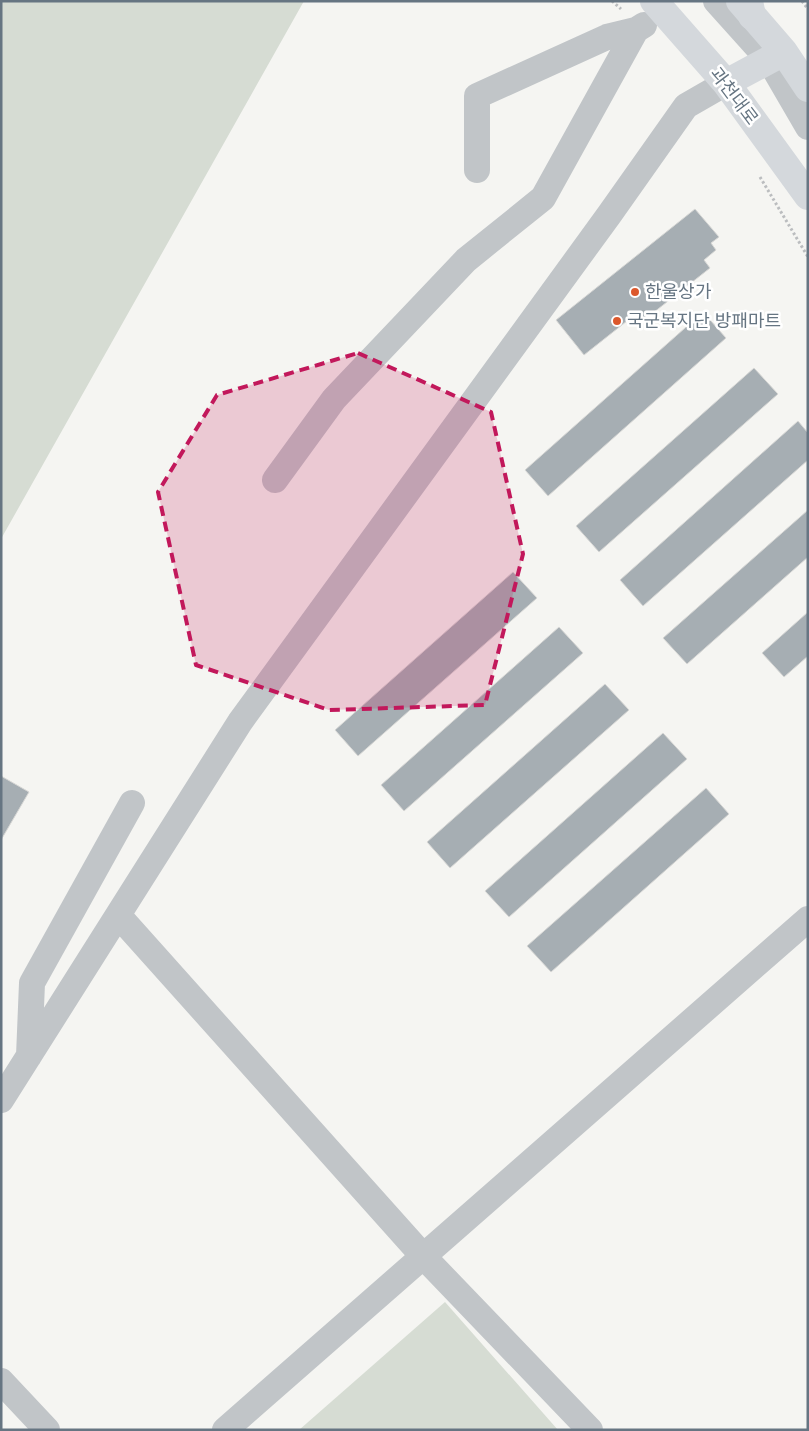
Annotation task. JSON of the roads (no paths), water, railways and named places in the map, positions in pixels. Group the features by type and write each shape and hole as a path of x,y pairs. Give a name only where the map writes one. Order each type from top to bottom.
{"main road":[{"path":"747,6 776,56 808,88"},
{"name":"과천대로","path":"659,7 726,83 808,196"},
{"path":"726,83 776,56"}],"lane":[{"path":"716,1 776,56 808,127"},
{"path":"275,480 334,399 466,260 543,198 638,29 659,7"},
{"path":"477,170 477,96 606,38 638,29"},
{"path":"1,1100 240,722 609,215 686,106 726,83"},
{"path":"28,1056 32,983 132,804"},
{"path":"118,915 423,1256 590,1430"},
{"path":"225,1430 808,919"},
{"path":"1,1381 47,1430"}],"place":[{"name":"한울상가","path":"635,292"},
{"name":"국군복지단 방패마트","path":"617,321"}]}
